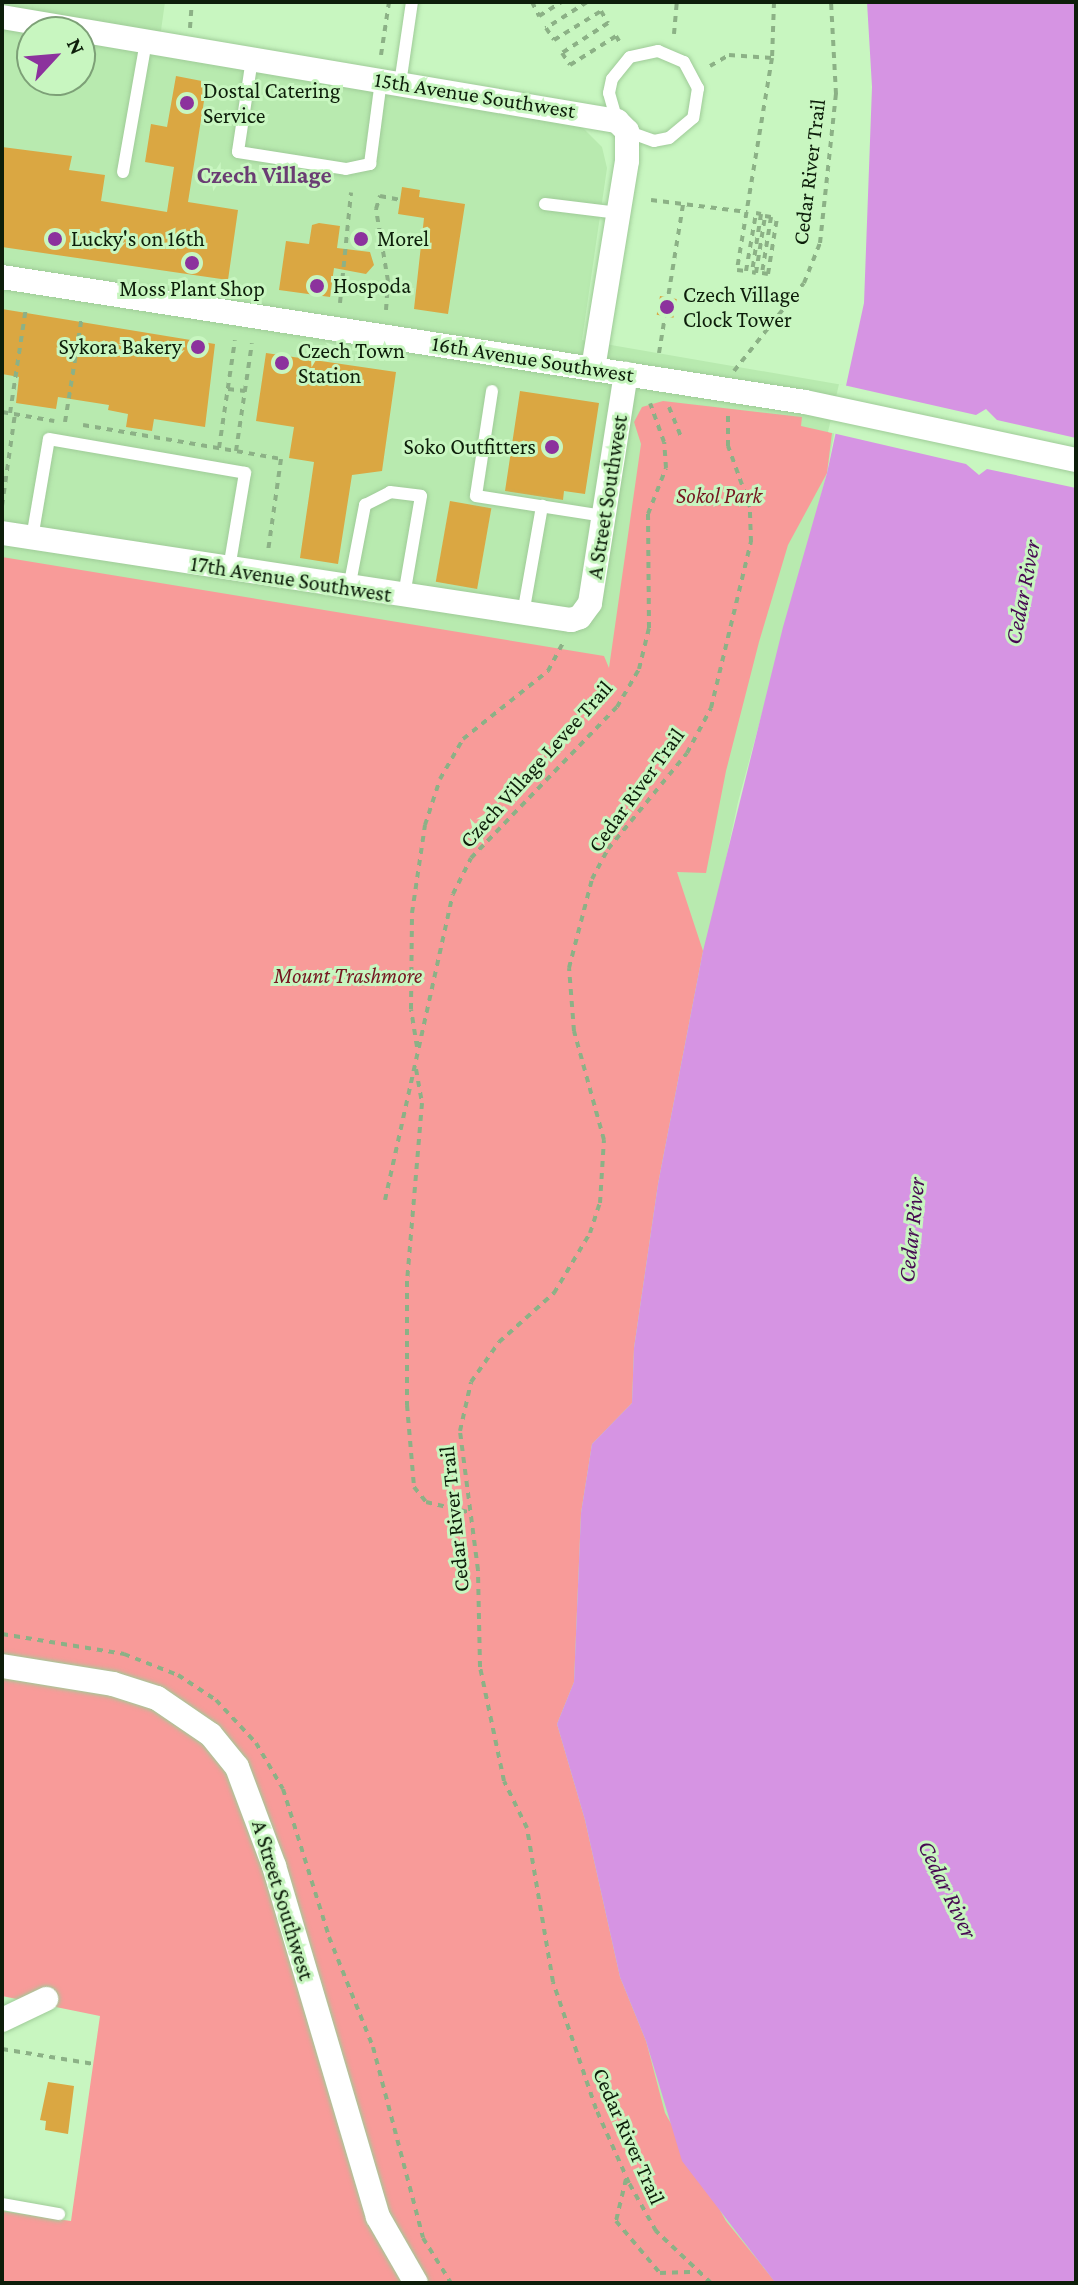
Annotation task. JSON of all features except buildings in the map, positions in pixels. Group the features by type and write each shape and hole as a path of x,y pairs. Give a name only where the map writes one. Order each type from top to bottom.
{"street":[{"name":"15th Avenue Southwest","path":"96,33 390,82 622,126"},
{"path":"593,369 618,213 622,126"},
{"name":"16th Avenue Southwest","path":"2,277 805,402 1068,459"},
{"name":"A Street Southwest","path":"580,617 590,603 626,374"},
{"name":"17th Avenue Southwest","path":"2,533 404,597 523,614 580,617"},
{"name":"A Street Southwest","path":"2,1666 113,1684 157,1698 211,1735 237,1767 274,1866 378,2217 416,2283"},
{"path":"2,2020 46,1999"}],"lane":[{"path":"252,59 238,152 346,169 370,164 413,3"},
{"path":"123,172 146,41"},
{"path":"658,51 684,62 698,88 693,118 669,138 654,141 622,126 609,93 612,79 630,57 658,51"},
{"path":"545,204 618,213"},
{"path":"492,391 476,496 604,516"},
{"path":"32,538 49,439 245,473 229,569"},
{"path":"349,588 365,505 390,492 421,496 404,597"},
{"path":"523,614 542,506"},
{"path":"2,2204 59,2214"}],"path":[{"path":"381,55 389,2"},
{"path":"532,2 539,16 561,2"},
{"path":"587,2 546,28 554,40 601,11"},
{"path":"595,2 619,41"},
{"path":"674,34 677,2"},
{"path":"774,2 772,58 737,270 746,271 756,213 761,214 752,272 756,273 765,216 771,217 762,273 768,274 777,218"},
{"name":"Cedar River Trail","path":"735,367 804,283 820,243 836,94 831,2"},
{"path":"608,23 562,53 570,65 616,36"},
{"path":"710,66 729,55 772,58"},
{"path":"340,303 351,193"},
{"path":"386,310 388,281 376,209 380,196 400,200"},
{"path":"651,200 747,212"},
{"path":"659,353 683,204"},
{"path":"2,506 26,307"},
{"path":"65,422 82,316"},
{"path":"219,448 235,340"},
{"path":"236,451 252,343"},
{"path":"228,389 245,391"},
{"name":"Czech Village Levee Trail","path":"385,1200 453,894 471,858 617,707 639,669 649,628 648,514 666,455 650,403"},
{"path":"669,407 681,436"},
{"name":"Cedar River Trail","path":"711,2283 656,2231 627,2177 596,2109 553,1982 527,1828 499,1757 480,1667 478,1570 468,1512 460,1431 471,1382 499,1342 554,1293 590,1233 600,1203 604,1140 574,1031 569,968 597,869 678,766 711,708 751,542 750,507 728,446 728,415"},
{"name":"Czech Village Levee Trail","path":"417,1053 411,1009 412,913 425,825 440,779 463,739 554,664 564,637"},
{"name":"Czech Village Levee Trail","path":"416,1067 422,1103 407,1281 407,1405 414,1487 426,1502 468,1512"},
{"path":"2,2049 94,2064"},
{"path":"627,2177 616,2221 660,2273 697,2272"}],"shaded area":[{"name":"Mount Trashmore","path":"2,2 165,2 158,52 581,126 602,147 607,168 582,340 843,385 827,473 738,802 677,1091 778,2283 388,2283 2,1666"}],"green space":[{"name":"Mount Trashmore","path":"663,401 802,417 801,426 832,433 827,473 788,545 759,642 726,771 706,873 677,872 703,951 658,1184 634,1348 632,1403 592,1444 581,1513 574,1682 557,1724 585,1820 620,1977 646,2041 665,2113 726,2221 776,2283 2,2283 2,2211 71,2221 100,2016 2,1996 2,557 604,656 609,668 641,444 634,422 642,407"}],"water":[{"name":"Cedar River","path":"867,2 1076,2 1076,2283 774,2281 682,2161 646,2041 620,1977 585,1820 557,1724 574,1682 581,1513 592,1444 632,1403 634,1348 658,1184 703,951 783,627 827,473 864,303 872,87"}],"pier":[{"path":"839,384 976,415 986,409 997,420 1076,438 1076,488 987,469 979,475 966,464 828,432"}],"place":[{"name":"Dostal Catering Service","path":"187,103"},
{"name":"Lucky's on 16th","path":"55,239"},
{"name":"Morel","path":"361,239"},
{"name":"Moss Plant Shop","path":"192,263"},
{"name":"Hospoda","path":"317,286"},
{"name":"Czech Village Clock Tower","path":"667,307"},
{"name":"Sykora Bakery","path":"198,347"},
{"name":"Czech Town Station","path":"282,363"},
{"name":"Soko Outfitters","path":"552,447"}],"district":[{"name":"Czech Village","path":"264,175"}],"park label":[{"name":"Sokol Park","path":"719,496"}]}
